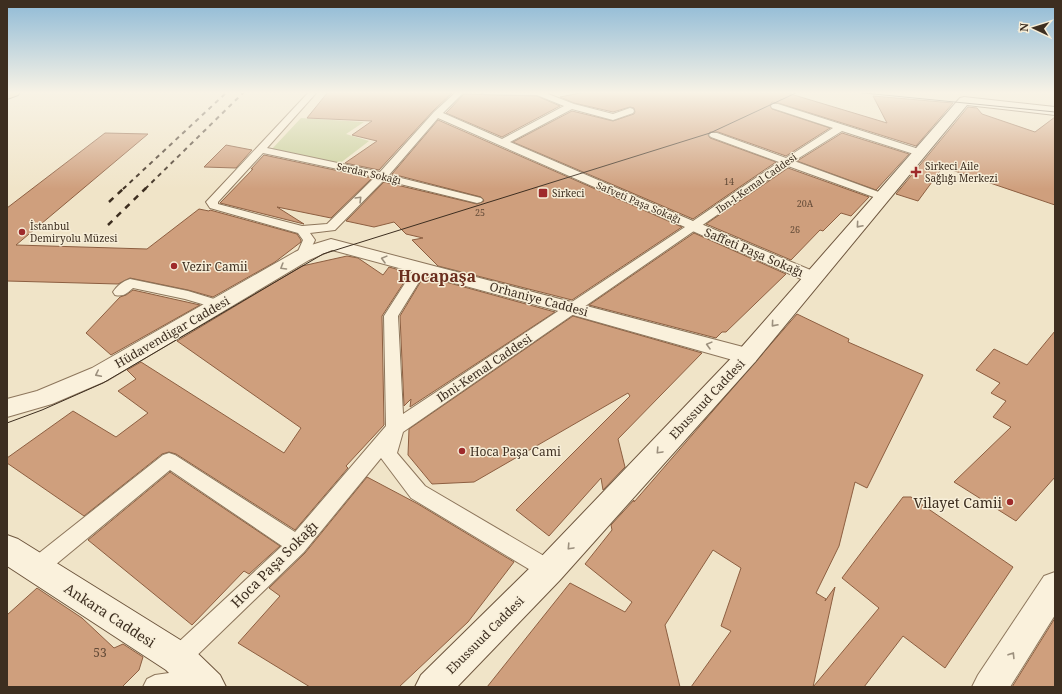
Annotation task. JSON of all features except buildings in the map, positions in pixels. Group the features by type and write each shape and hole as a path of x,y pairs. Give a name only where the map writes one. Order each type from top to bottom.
{"main road":[{"name":"Ebussuud Caddesi","path":"433,687 549,570 747,356 944,124"},
{"name":"Hüdavendigar Caddesi","path":"7,408 44,398 100,374 314,250 331,235"},
{"name":"Orhaniye Caddesi","path":"331,235 421,269 573,308 747,356"},
{"name":"Ankara Caddesi","path":"8,552 36,568 178,658 206,685"},
{"path":"990,687 1055,587"}],"street":[{"path":"260,149 283,124"},
{"path":"331,235 428,124"},
{"name":"Safveti Paşa Sokağı","path":"462,124 694,226"},
{"path":"504,142 537,124"},
{"path":"830,124 921,153"},
{"name":"Ibn-I-Kemal Caddesi","path":"573,308 786,162 841,128"},
{"path":"714,135 883,197"},
{"name":"Serdar Sokağı","path":"260,149 382,176 477,200"},
{"name":"Orhaniye Caddesi","path":"260,149 212,202 214,206 302,230 331,235"},
{"name":"Saffeti Paşa Sokağı","path":"694,226 814,278"},
{"path":"302,230 309,240 302,256"},
{"path":"421,269 391,316 395,428 388,455 418,492 549,570"},
{"path":"120,292 130,283 188,295 219,305"},
{"name":"Ibni-Kemal Caddesi","path":"395,428 573,308"},
{"name":"Hoca Paşa Sokağı","path":"178,658 297,545 395,428"},
{"path":"36,568 169,460 297,545"},
{"path":"155,687 176,684 206,685"}],"green space":[{"path":"295,124 360,124 346,134 369,141 339,164 272,149"}],"tram line":[{"path":"7,423 42,410 103,383 323,254 710,133 728,124"}],"railway":[{"path":"123,189 192,124"},
{"path":"145,189 211,124"},
{"path":"109,202 124,188"},
{"path":"108,225 146,188"}],"place":[{"name":"Sirkeci Aile Sağlığı Merkezi","path":"916,172"},
{"name":"Sirkeci","path":"543,193"},
{"name":"İstanbul Demiryolu Müzesi","path":"22,232"},
{"name":"Vezir Camii","path":"174,266"},
{"name":"Hoca Paşa Cami","path":"462,451"},
{"name":"Vilayet Camii","path":"1010,502"}],"district":[{"name":"Hocapaşa","path":"437,276"}]}
